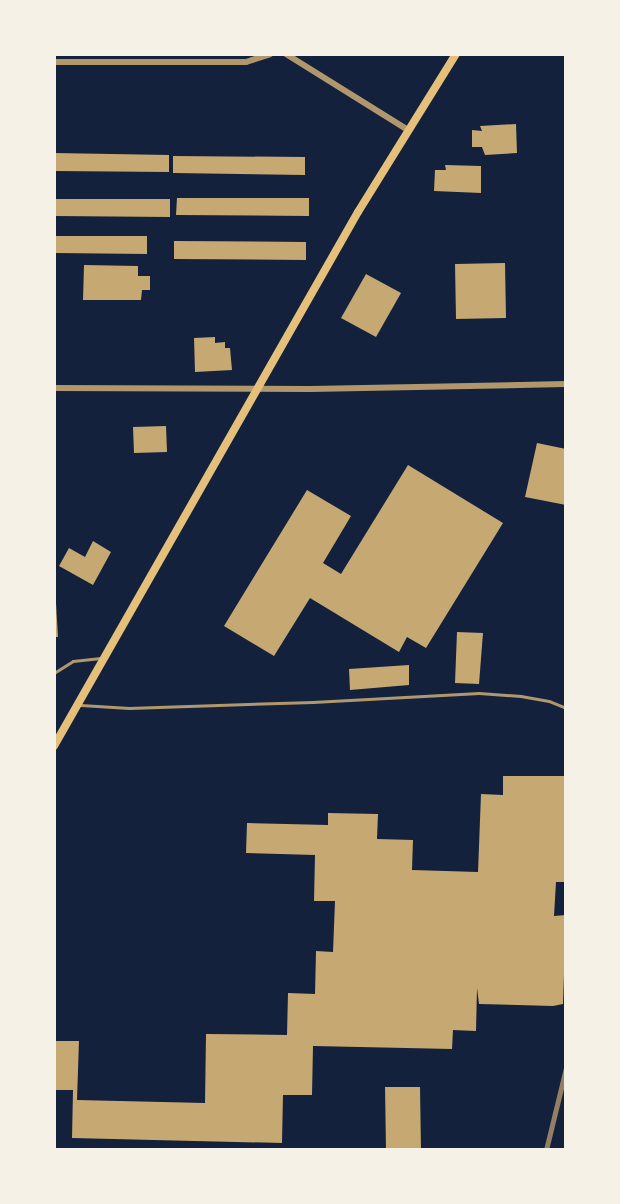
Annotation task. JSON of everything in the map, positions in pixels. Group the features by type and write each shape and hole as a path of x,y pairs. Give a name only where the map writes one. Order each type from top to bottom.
{"main road":[{"path":"54,746 408,130 456,54"}],"street":[{"path":"235,62 240,54"},
{"path":"54,62 235,62 255,60 270,54"},
{"path":"286,54 408,130"},
{"path":"54,388 258,389 566,384"}],"lane":[{"path":"54,673 73,661 105,657"},
{"path":"77,705 129,708 479,693 530,698 566,708"}],"building":[{"path":"516,124 517,153 485,155 482,147 472,147 472,130 482,131 480,126"},
{"path":"54,153 169,155 169,172 54,171"},
{"path":"173,156 305,157 305,175 173,173"},
{"path":"445,165 481,166 481,193 434,191 435,170 446,170"},
{"path":"177,198 309,198 309,216 176,215"},
{"path":"54,199 170,199 170,217 54,216"},
{"path":"54,236 147,236 147,254 54,253"},
{"path":"174,241 306,242 306,260 174,259"},
{"path":"505,263 506,318 456,319 455,264"},
{"path":"84,265 138,266 138,276 150,276 150,290 142,290 141,300 83,300"},
{"path":"366,274 401,293 376,337 341,318"},
{"path":"215,337 215,343 225,342 225,348 230,348 232,370 195,372 194,338"},
{"path":"166,426 167,452 134,453 133,427"},
{"path":"537,443 566,449 566,505 525,497"},
{"path":"408,465 503,523 426,648 407,637 399,652 310,598 274,656 224,626 307,490 351,516 323,563 341,574"},
{"path":"93,541 111,552 93,585 59,566 69,548 85,557"},
{"path":"56,603 58,637 54,637"},
{"path":"457,632 483,633 479,684 455,683"},
{"path":"409,665 409,685 350,690 349,669"},
{"path":"503,776 566,776 566,882 556,882 554,916 566,915 563,1004 479,1004 477,988 476,1031 453,1030 452,1049 313,1046 312,1095 283,1095 282,1143 72,1138 73,1090 54,1090 54,1041 79,1041 77,1100 205,1103 206,1034 287,1035 288,993 315,994 316,951 333,952 335,901 314,901 315,855 246,853 247,823 328,825 328,813 378,814 377,839 413,840 412,870 478,872 481,794 503,795"},
{"path":"385,1087 420,1087 421,1150 386,1150"}],"railway":[{"path":"546,1150 566,1068"}]}
